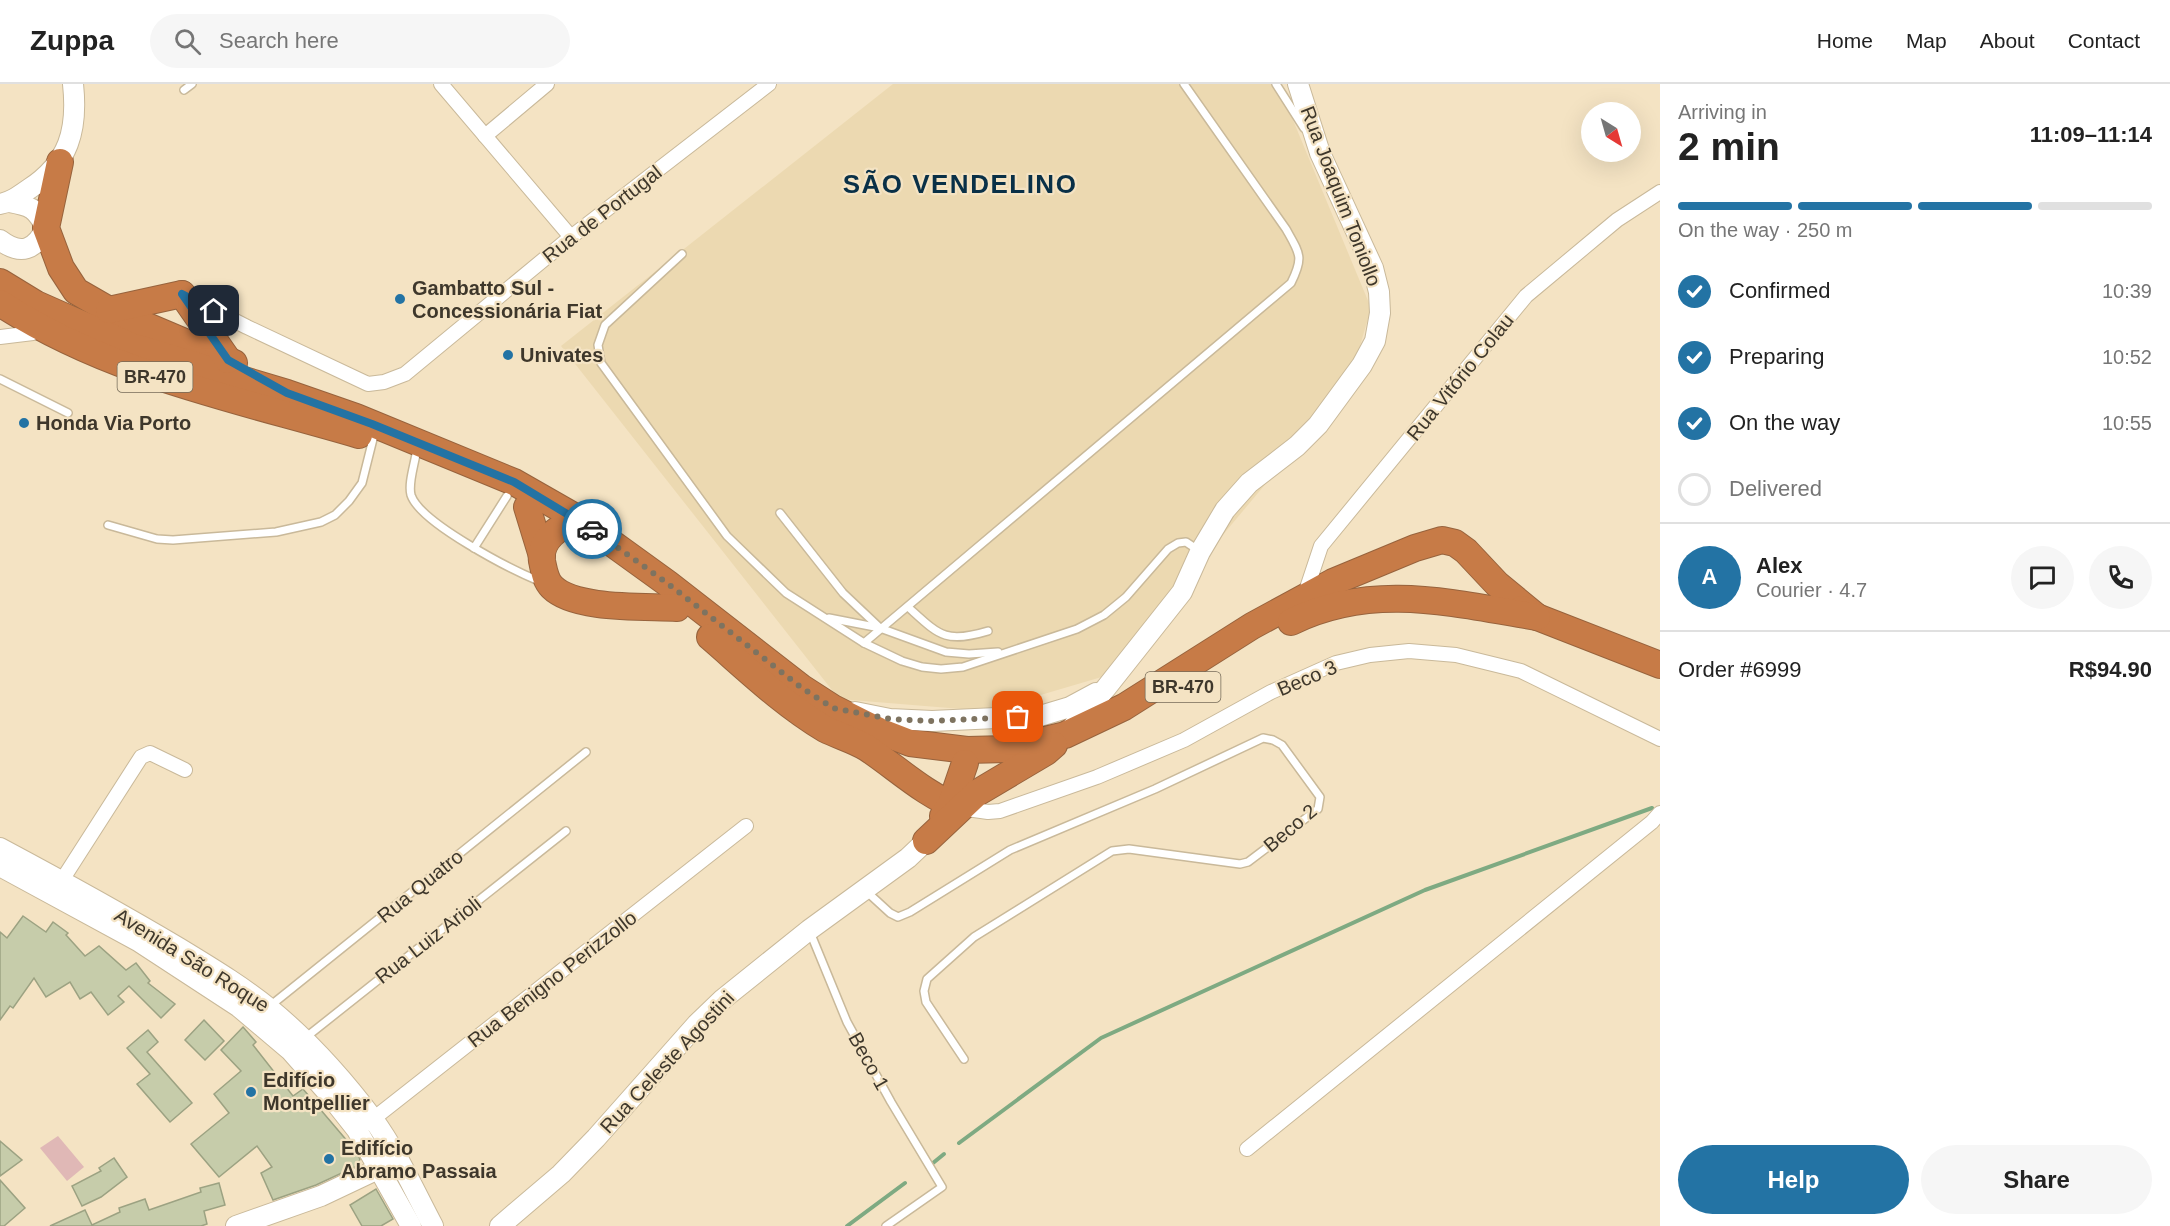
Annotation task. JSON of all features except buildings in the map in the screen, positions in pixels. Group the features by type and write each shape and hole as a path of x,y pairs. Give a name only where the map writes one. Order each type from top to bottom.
{"highway":[{"path":"60,162 46,228 61,268 76,291 109,310 228,360 287,393"},
{"name":"BR-470","path":"0,282 36,304 130,346 287,393 356,417 514,482 569,522 667,583 802,688 833,708 879,731 910,743 967,750 1008,749 1065,735 1124,707 1252,626 1303,599 1376,584 1408,582 1468,588 1504,599 1537,617 1660,666"},
{"path":"109,310 182,294"},
{"path":"171,335 182,294"},
{"path":"182,294 228,360"},
{"name":"BR-470","path":"0,303 70,341 148,375 243,404 373,439 416,454 517,502 569,522 598,549 677,608 789,705 826,729 865,747 965,763 1004,760 1046,752 1088,740 1131,720 1250,644 1314,610 1354,601 1397,598 1438,600 1537,617"},
{"path":"0,321 33,333 70,341"},
{"path":"130,346 171,335"},
{"path":"517,502 542,556"},
{"path":"569,522 544,543 542,556 544,573 551,586 565,597 587,603 677,608"},
{"path":"1303,599 1333,582 1424,545 1442,540 1455,543 1466,551 1497,584 1537,617"},
{"path":"1438,600 1458,596 1468,588 1472,568 1466,551"},
{"path":"926,841 955,806 1046,752 1065,735"},
{"path":"865,747 912,781 955,806"},
{"path":"955,806 965,763"},
{"path":"912,781 922,800 928,819 926,841"}],"street":[{"path":"5,203 35,185 60,162 71,139 75,98 73,84"},
{"path":"441,84 571,237"},
{"path":"485,136 547,84"},
{"name":"Rua de Portugal","path":"182,294 368,384 384,382 405,374 571,237 769,84"},
{"name":"Rua Joaquim Toniollo","path":"833,708 890,719 1040,716 1070,707 1106,688 1182,592 1200,552 1225,510 1249,483 1297,446 1318,425 1362,365 1375,341 1380,313 1379,292 1373,268 1320,153 1298,84"},
{"name":"Rua Vitório Colau","path":"1303,599 1321,546 1526,296 1617,220 1660,192"},
{"path":"0,240 16,249 24,249 40,241 46,228 39,214 29,205 5,203"},
{"path":"0,337 33,333"},
{"name":"Beco 3","path":"955,806 988,812 1000,811 1097,777 1184,740 1271,693 1336,663 1409,651 1456,655 1521,671 1660,739"},
{"path":"1065,735 1106,688"},
{"path":"57,888 141,757 150,753 185,770"},
{"path":"1247,1149 1652,822 1660,813"},
{"name":"Rua Benigno Perizzollo","path":"370,1127 746,826"},
{"name":"Rua Celeste Agostini","path":"500,1226 561,1174 723,999 809,930 908,858 926,841"},
{"name":"Avenida São Roque","path":"0,848 239,1007 261,1013 297,1044 327,1092 370,1127 433,1226"},
{"name":"Avenida São Roque","path":"0,866 57,888"},
{"name":"Avenida São Roque","path":"370,1127 378,1169 411,1226"},
{"path":"236,1226 321,1196 378,1169"}],"lane":[{"path":"184,90 192,84"},
{"path":"864,642 1291,284 1299,267 1299,253 1286,229 1184,84"},
{"path":"1276,84 1320,153"},
{"path":"682,254 605,326 598,345 601,363 727,536 786,593 864,642 902,661 922,667 941,669 963,667 1077,629 1104,615 1126,597 1168,549 1178,543 1186,542 1200,552"},
{"path":"0,379 68,413"},
{"path":"108,525 157,539 173,540 276,532 321,522 335,515 362,483 373,439"},
{"path":"416,454 410,492 421,510 474,548 512,570 551,586"},
{"path":"474,548 517,502"},
{"path":"780,513 843,593 880,628"},
{"path":"908,607 936,632 952,637 966,637 988,631"},
{"path":"823,616 880,628 946,652 969,654 1010,651"},
{"name":"Beco 2","path":"864,889 890,913 898,916 910,912 1010,850 1155,789 1263,738 1282,745 1320,797 1318,809 1248,862 1240,864 1129,849 1112,851 974,937 927,979 924,991 926,1002 964,1059"},
{"name":"Rua Quatro","path":"261,1013 586,752"},
{"name":"Rua Luiz Arioli","path":"297,1044 567,831"},
{"name":"Beco 1","path":"809,930 847,1022 942,1187 886,1226"}],"shaded area":[{"path":"893,84 1278,84 1371,308 1349,384 1105,676 986,711 839,699 561,346"},
{"path":"58,1136 84,1167 67,1181 40,1148"}],"waterway":[{"path":"959,1143 1101,1038 1425,890 1652,808"},
{"path":"933,1163 944,1154"},
{"path":"847,1226 905,1183"}],"way so far":[{"path":"592,529 667,583 802,688 833,708 890,719 932,721 1018,717"}],"place":[{"name":"Gambatto Sul - Concessionária Fiat","path":"400,299"},
{"name":"Univates","path":"508,355"},
{"name":"Honda Via Porto","path":"24,423"},
{"name":"Edifício Montpellier","path":"251,1092"},
{"name":"Edifício Abramo Passaia","path":"329,1159"}],"district":[{"name":"SÃO VENDELINO","path":"960,184"}],"route":[{"path":"214,311 182,294 228,360 287,393 372,424 514,482 592,529"}]}
